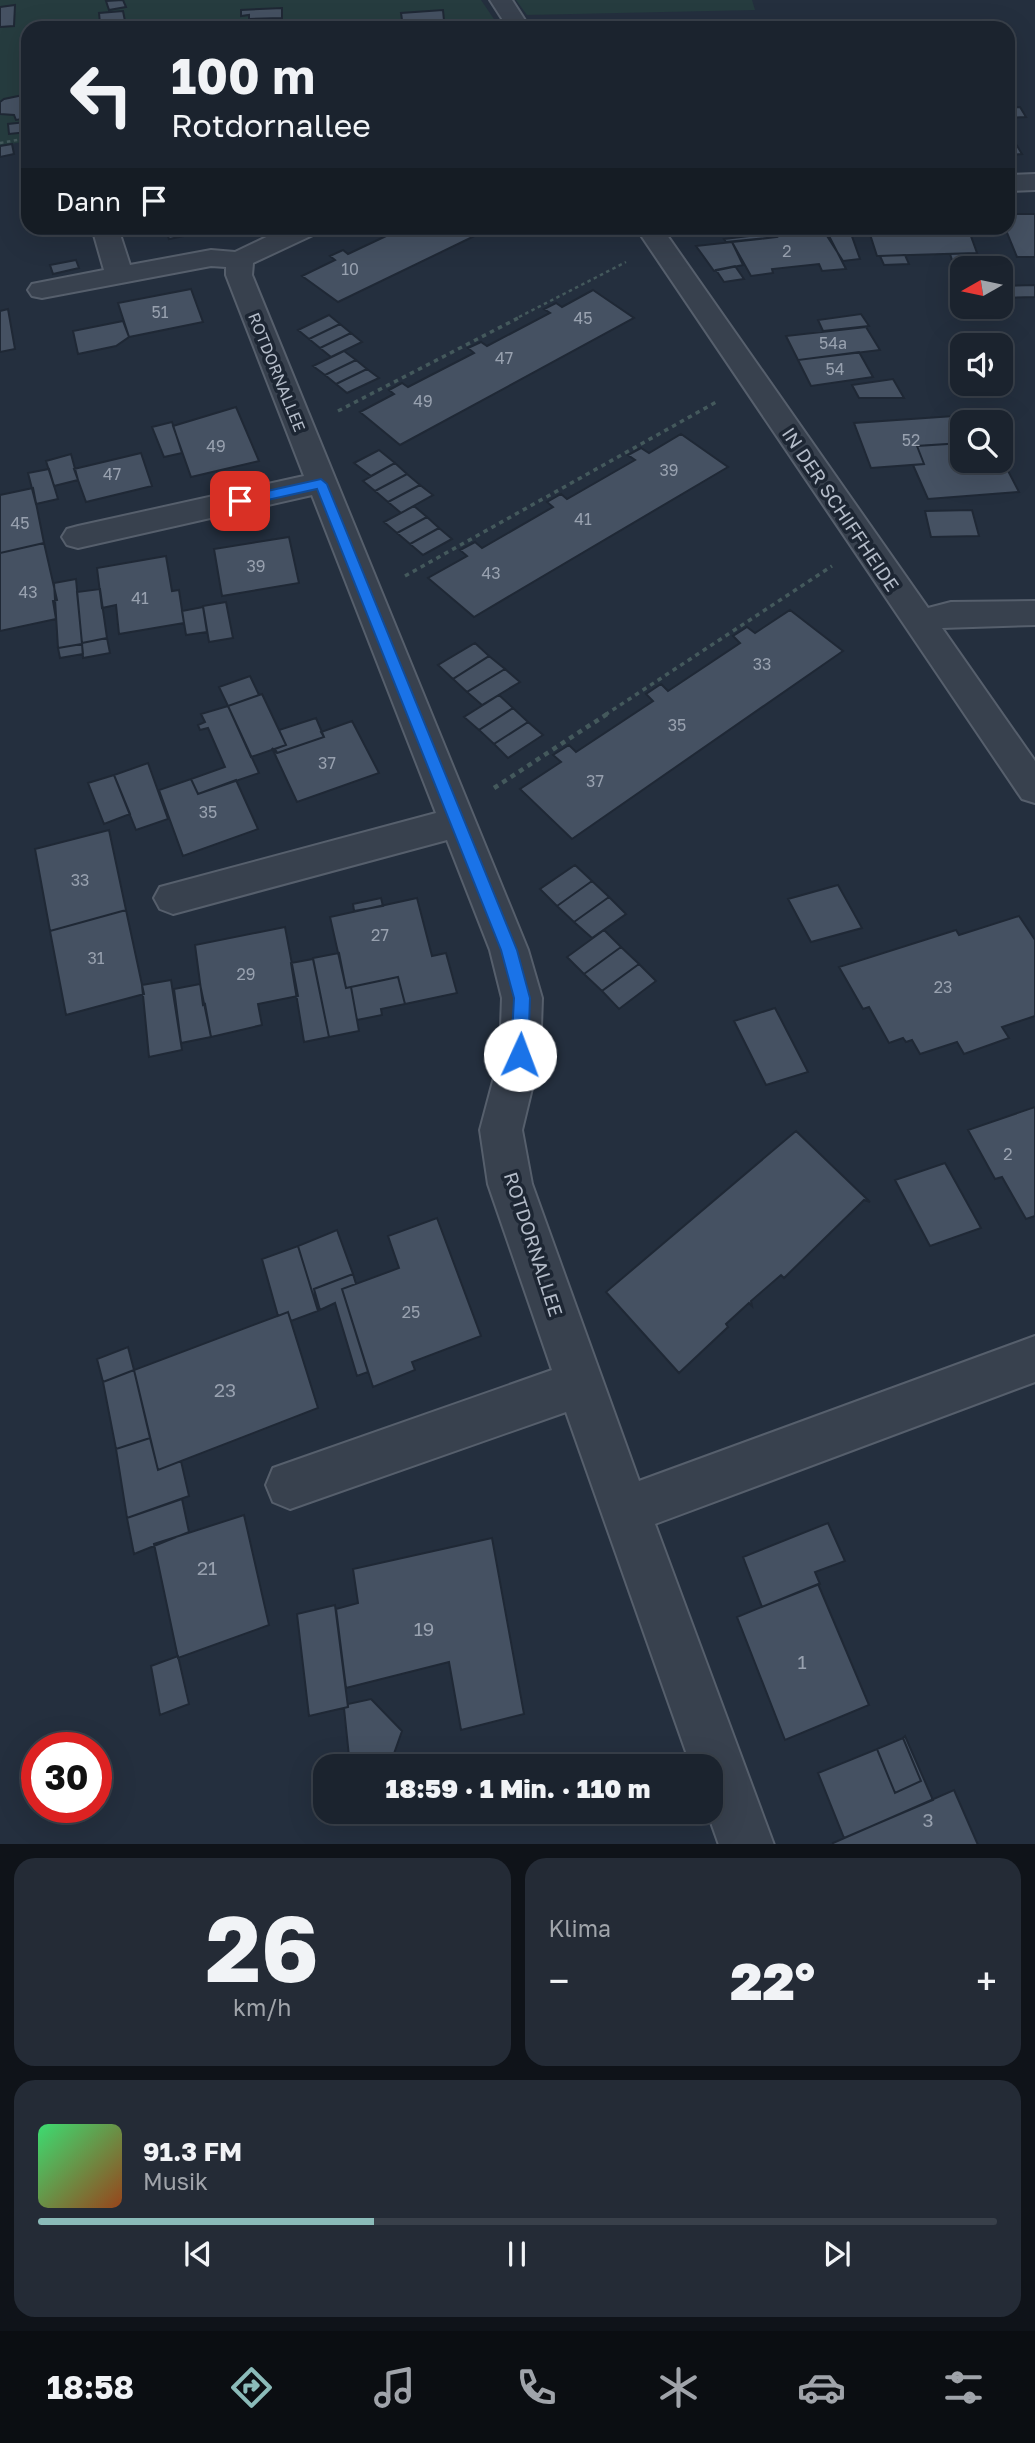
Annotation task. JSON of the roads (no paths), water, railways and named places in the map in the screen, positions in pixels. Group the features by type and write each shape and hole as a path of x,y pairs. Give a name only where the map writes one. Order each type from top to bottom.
{"street":[{"path":"501,0 514,21"},
{"path":"1015,183 1035,182"},
{"path":"108,235 119,275"},
{"path":"42,290 211,258 240,260 261,247 289,235"},
{"name":"IN DER SCHIFFHEIDE","path":"654,236 1035,789"},
{"name":"ROTDORNALLEE","path":"240,260 239,275 509,950 522,998 520,1055 501,1130 510,1184 625,1511 747,1844"},
{"path":"78,537 321,484"},
{"path":"918,622 951,614 1035,614"},
{"path":"173,898 457,818"},
{"path":"625,1511 1035,1359"},
{"path":"290,1485 581,1383"}]}
